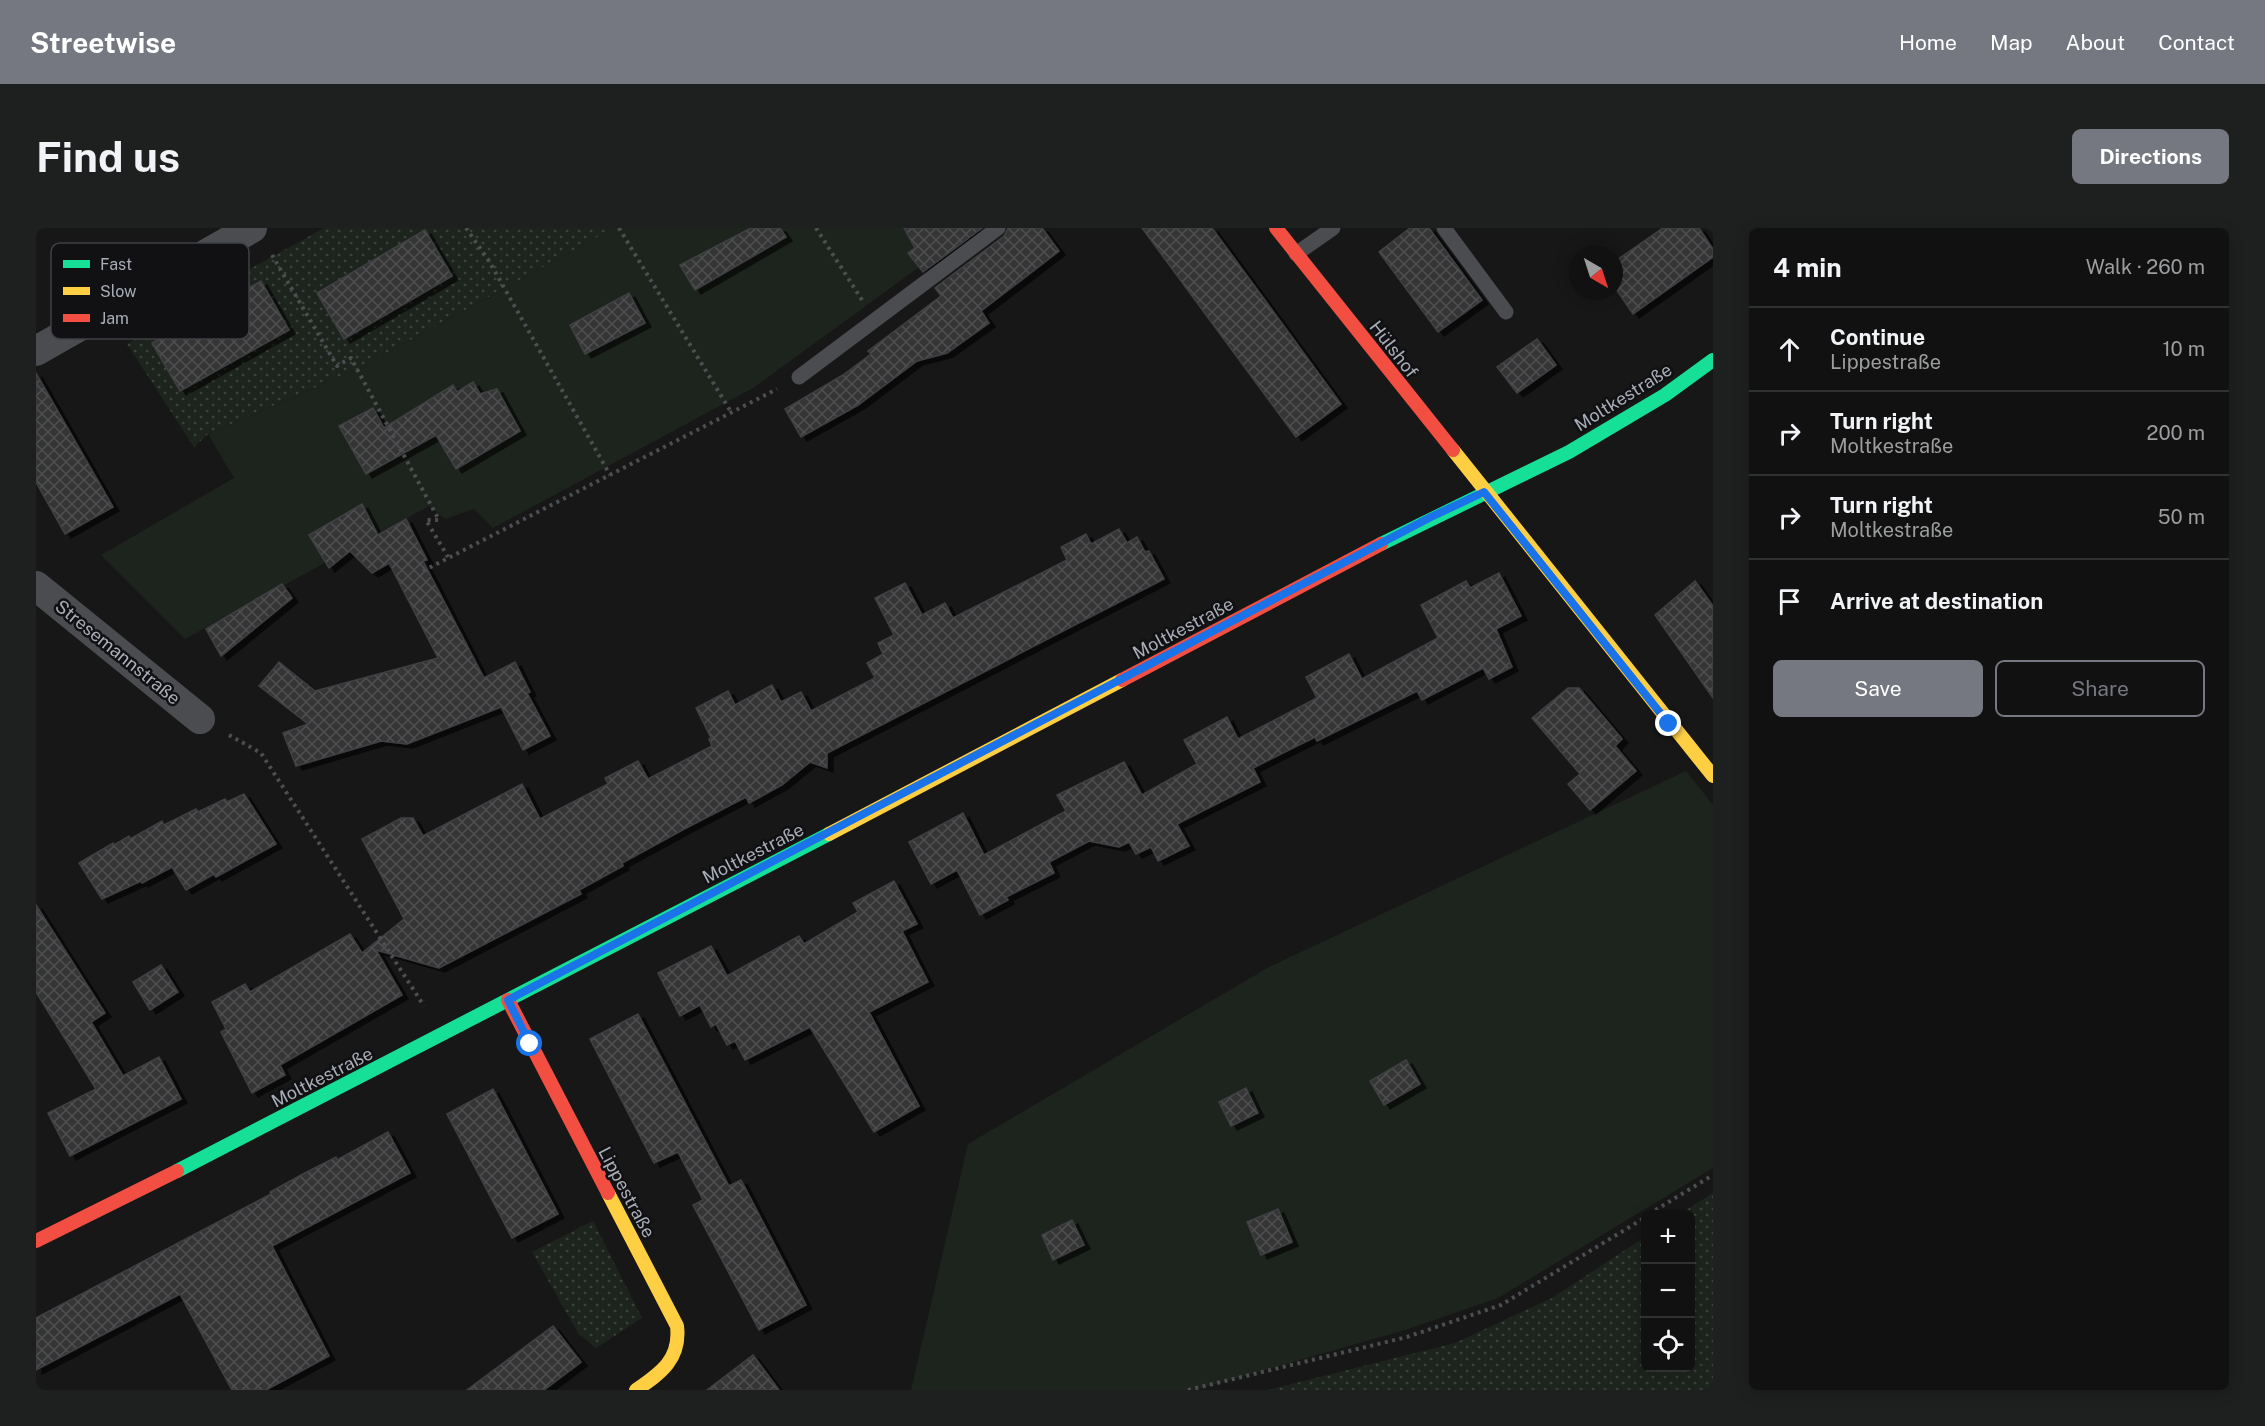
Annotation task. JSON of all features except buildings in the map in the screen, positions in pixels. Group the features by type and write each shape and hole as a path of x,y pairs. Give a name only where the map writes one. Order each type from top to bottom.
{"street":[{"name":"Hülshof","path":"1276,228 1484,492"},
{"path":"36,351 60,339"},
{"name":"Moltkestraße","path":"36,1241 81,1221 442,1035 1431,517 1569,452 1665,395 1713,360"},
{"path":"1484,492 1713,776"},
{"name":"Stresemannstraße","path":"36,586 200,719"},
{"name":"Lippestraße","path":"508,1000 677,1326 681,1342 674,1358 636,1390"}],"lane":[{"path":"799,377 998,228"},
{"path":"1296,254 1333,228"},
{"path":"1444,228 1506,312"}],"path":[{"path":"466,228 489,261 610,475"},
{"path":"619,228 731,412"},
{"path":"816,228 875,320"},
{"path":"260,238 337,366 351,358 439,520 426,520 448,557"},
{"path":"423,571 799,377"},
{"path":"200,719 261,753 442,1035"},
{"path":"1657,1210 1713,1176"},
{"path":"1188,1390 1407,1337 1501,1305 1641,1220"}],"shaded area":[{"path":"324,228 614,228 356,370 208,434 194,447 127,344 135,339 249,339 249,270"},
{"path":"614,228 973,228 753,388 493,528 474,509 445,519 429,506 185,639 101,555 234,478 208,434 356,370"},
{"path":"1686,771 1713,805 1713,1168 1498,1298 1405,1330 1195,1390 911,1390 968,1144 1269,967"},
{"path":"1713,1193 1713,1390 1268,1390 1455,1343 1552,1298 1641,1240 1641,1372 1695,1372 1695,1210 1686,1210"},
{"path":"593,1221 642,1318 596,1348 578,1333 532,1252"}],"traffic: fast":[{"path":"1381,544 1569,452 1665,395 1713,360"},
{"path":"177,1171 829,834"}],"traffic: slow":[{"path":"1453,450 1713,776"},
{"path":"829,834 1122,680"},
{"path":"608,1193 677,1326 676,1348 667,1364 636,1390"}],"traffic: jam":[{"path":"1276,228 1453,450"},
{"path":"1122,680 1381,544"},
{"path":"508,1000 608,1193"},
{"path":"36,1241 177,1171"}],"route":[{"path":"530,1044 508,1000 962,765 1431,517 1484,492 1669,724"}]}
